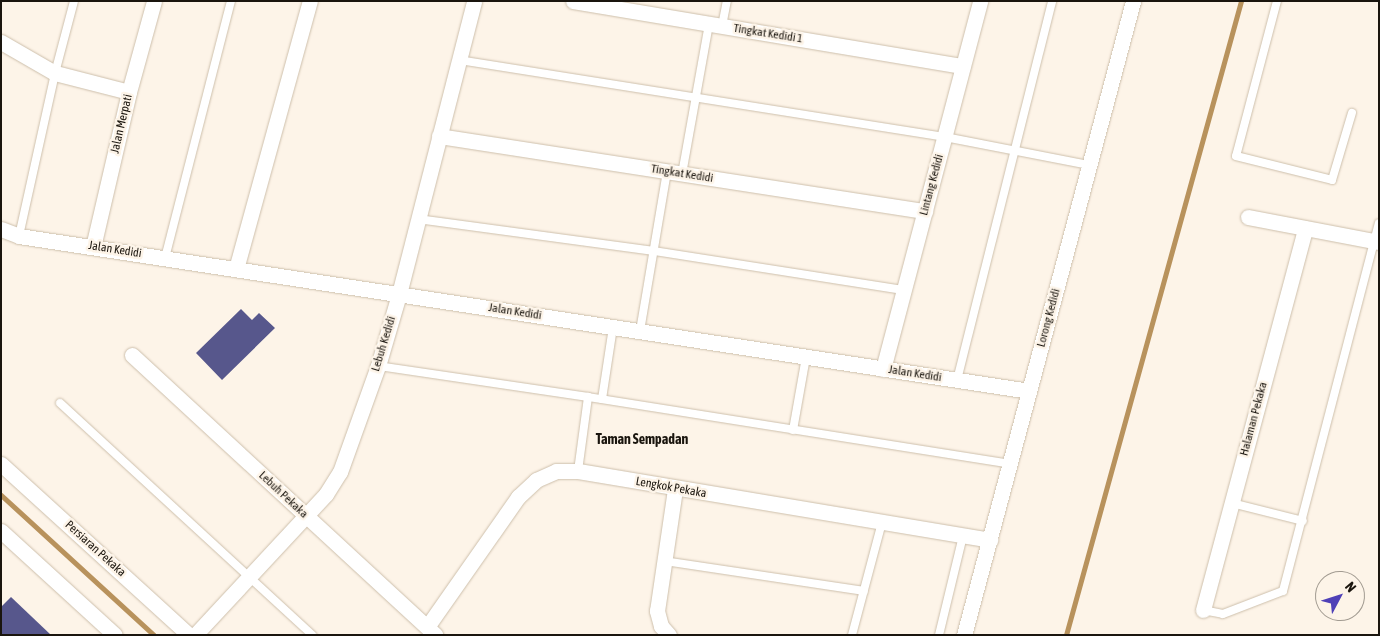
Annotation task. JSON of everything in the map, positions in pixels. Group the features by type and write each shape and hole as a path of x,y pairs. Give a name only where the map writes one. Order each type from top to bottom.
{"street":[{"name":"Jalan Merpati","path":"93,247 154,1"},
{"path":"236,269 310,1"},
{"name":"Lebuh Kedidi","path":"195,635 326,494 340,472 378,366 399,294 474,1"},
{"name":"Tingkat Kedidi 1","path":"573,1 963,66"},
{"name":"Lintang Kedidi","path":"883,369 980,1"},
{"name":"Lorong Kedidi","path":"964,635 1133,1"},
{"path":"1,42 55,73 130,92"},
{"name":"Tingkat Kedidi","path":"439,136 925,211"},
{"path":"1248,217 1376,241"},
{"name":"Halaman Pekaka","path":"1203,610 1305,228"},
{"name":"Jalan Kedidi","path":"1,229 19,236 1029,391"},
{"name":"Lebuh Pekaka","path":"132,355 431,631"},
{"name":"Persiaran Pekaka","path":"1,464 189,635"},
{"name":"Lengkok Pekaka","path":"431,631 518,497 536,480 556,471 578,471 675,489 990,540"},
{"path":"669,635 661,626 657,612 675,489"},
{"path":"1,531 115,635"}],"lane":[{"path":"19,236 55,73 74,1"},
{"path":"165,258 231,1"},
{"path":"640,331 654,251 674,173 715,25 727,1"},
{"path":"957,380 1052,1"},
{"path":"1277,1 1236,156 1332,180 1352,113"},
{"path":"459,60 944,137 1089,165"},
{"path":"418,219 654,251 904,290"},
{"path":"1203,610 1223,614 1283,591 1303,521 1376,241 1379,223"},
{"path":"602,399 613,327"},
{"path":"793,430 806,357"},
{"path":"378,366 602,399 1010,464"},
{"path":"578,471 588,397"},
{"path":"60,403 312,635"},
{"path":"1232,503 1303,521"},
{"path":"852,635 882,522"},
{"path":"939,635 963,536"},
{"path":"664,561 864,591"}],"building":[{"path":"241,309 252,320 259,313 275,328 222,380 196,353"},
{"path":"11,597 51,635 1,635 1,607"}],"waterway":[{"path":"1066,635 1241,1"},
{"path":"1,495 154,635"}],"district":[{"name":"Taman Sempadan","path":"642,439"}]}
